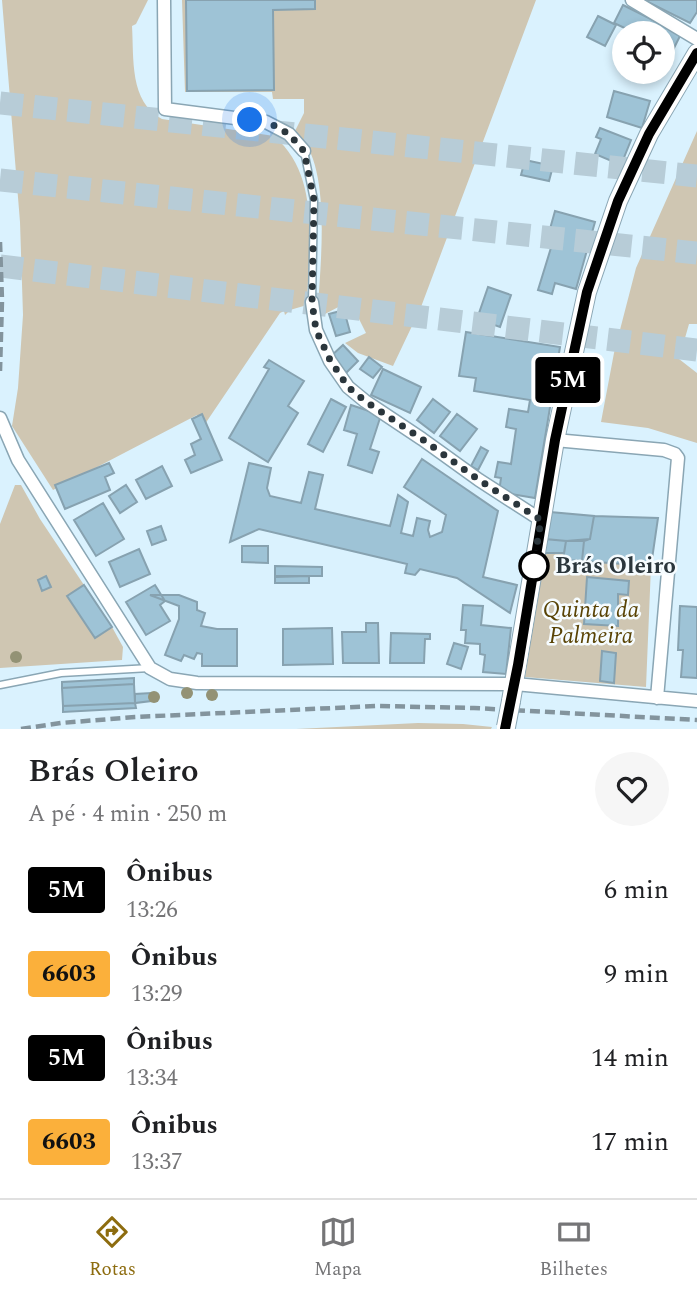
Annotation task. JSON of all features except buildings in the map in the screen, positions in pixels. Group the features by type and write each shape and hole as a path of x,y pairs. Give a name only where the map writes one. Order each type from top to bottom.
{"main road":[{"path":"505,728 555,440 587,292 618,201 649,134 697,53"}],"street":[{"path":"164,0 166,109 266,121 289,134 304,151"},
{"path":"632,0 697,39"},
{"path":"312,302 316,330 330,360 348,387 479,480 541,520"},
{"path":"0,418 18,460 150,668 170,679 197,683 697,701"},
{"path":"555,440 664,450 678,457 657,698"}],"lane":[{"path":"304,151 314,200 312,302"},
{"path":"0,685 61,673 150,668"}],"green space":[{"path":"2,0 148,0 136,24 132,26 135,78 144,102 162,119 274,136 289,153 300,172 309,215 307,305 290,310 285,315 284,311 280,313 205,424 197,415 53,490 12,426 18,388 23,315 20,222"},
{"path":"182,0 536,0 421,307 393,366 358,353 345,343 366,333 350,301 323,315 318,309 322,241 320,189 307,145 295,131 304,113 304,99 273,99 272,92 185,92"},
{"path":"697,131 697,324 689,324 679,359 697,373 697,443 648,428 601,422 614,353 636,268"},
{"path":"15,485 21,485 84,585 68,596 95,637 112,627 123,647 122,660 0,668 0,524"},
{"name":"Quinta da Palmeira","path":"543,553 564,553 564,560 651,566 646,687 525,677"},
{"path":"418,723 492,727 296,729"}],"tunnel":[{"path":"0,103 697,176"},
{"path":"0,180 697,253"},
{"path":"0,266 697,350"}],"railway":[{"path":"0,242 0,371"},
{"path":"21,729 135,717 377,706 474,708 697,720"}],"bus line":[{"name":"5M","path":"505,729 515,684 555,440 587,292 618,201 649,134 697,53"}],"place":[{"name":"Brás Oleiro","path":"534,566"}],"route":[{"path":"250,120 266,121 289,134 304,151 314,200 312,302 316,330 330,360 348,387 365,401 541,520 533,569 534,566"}]}
